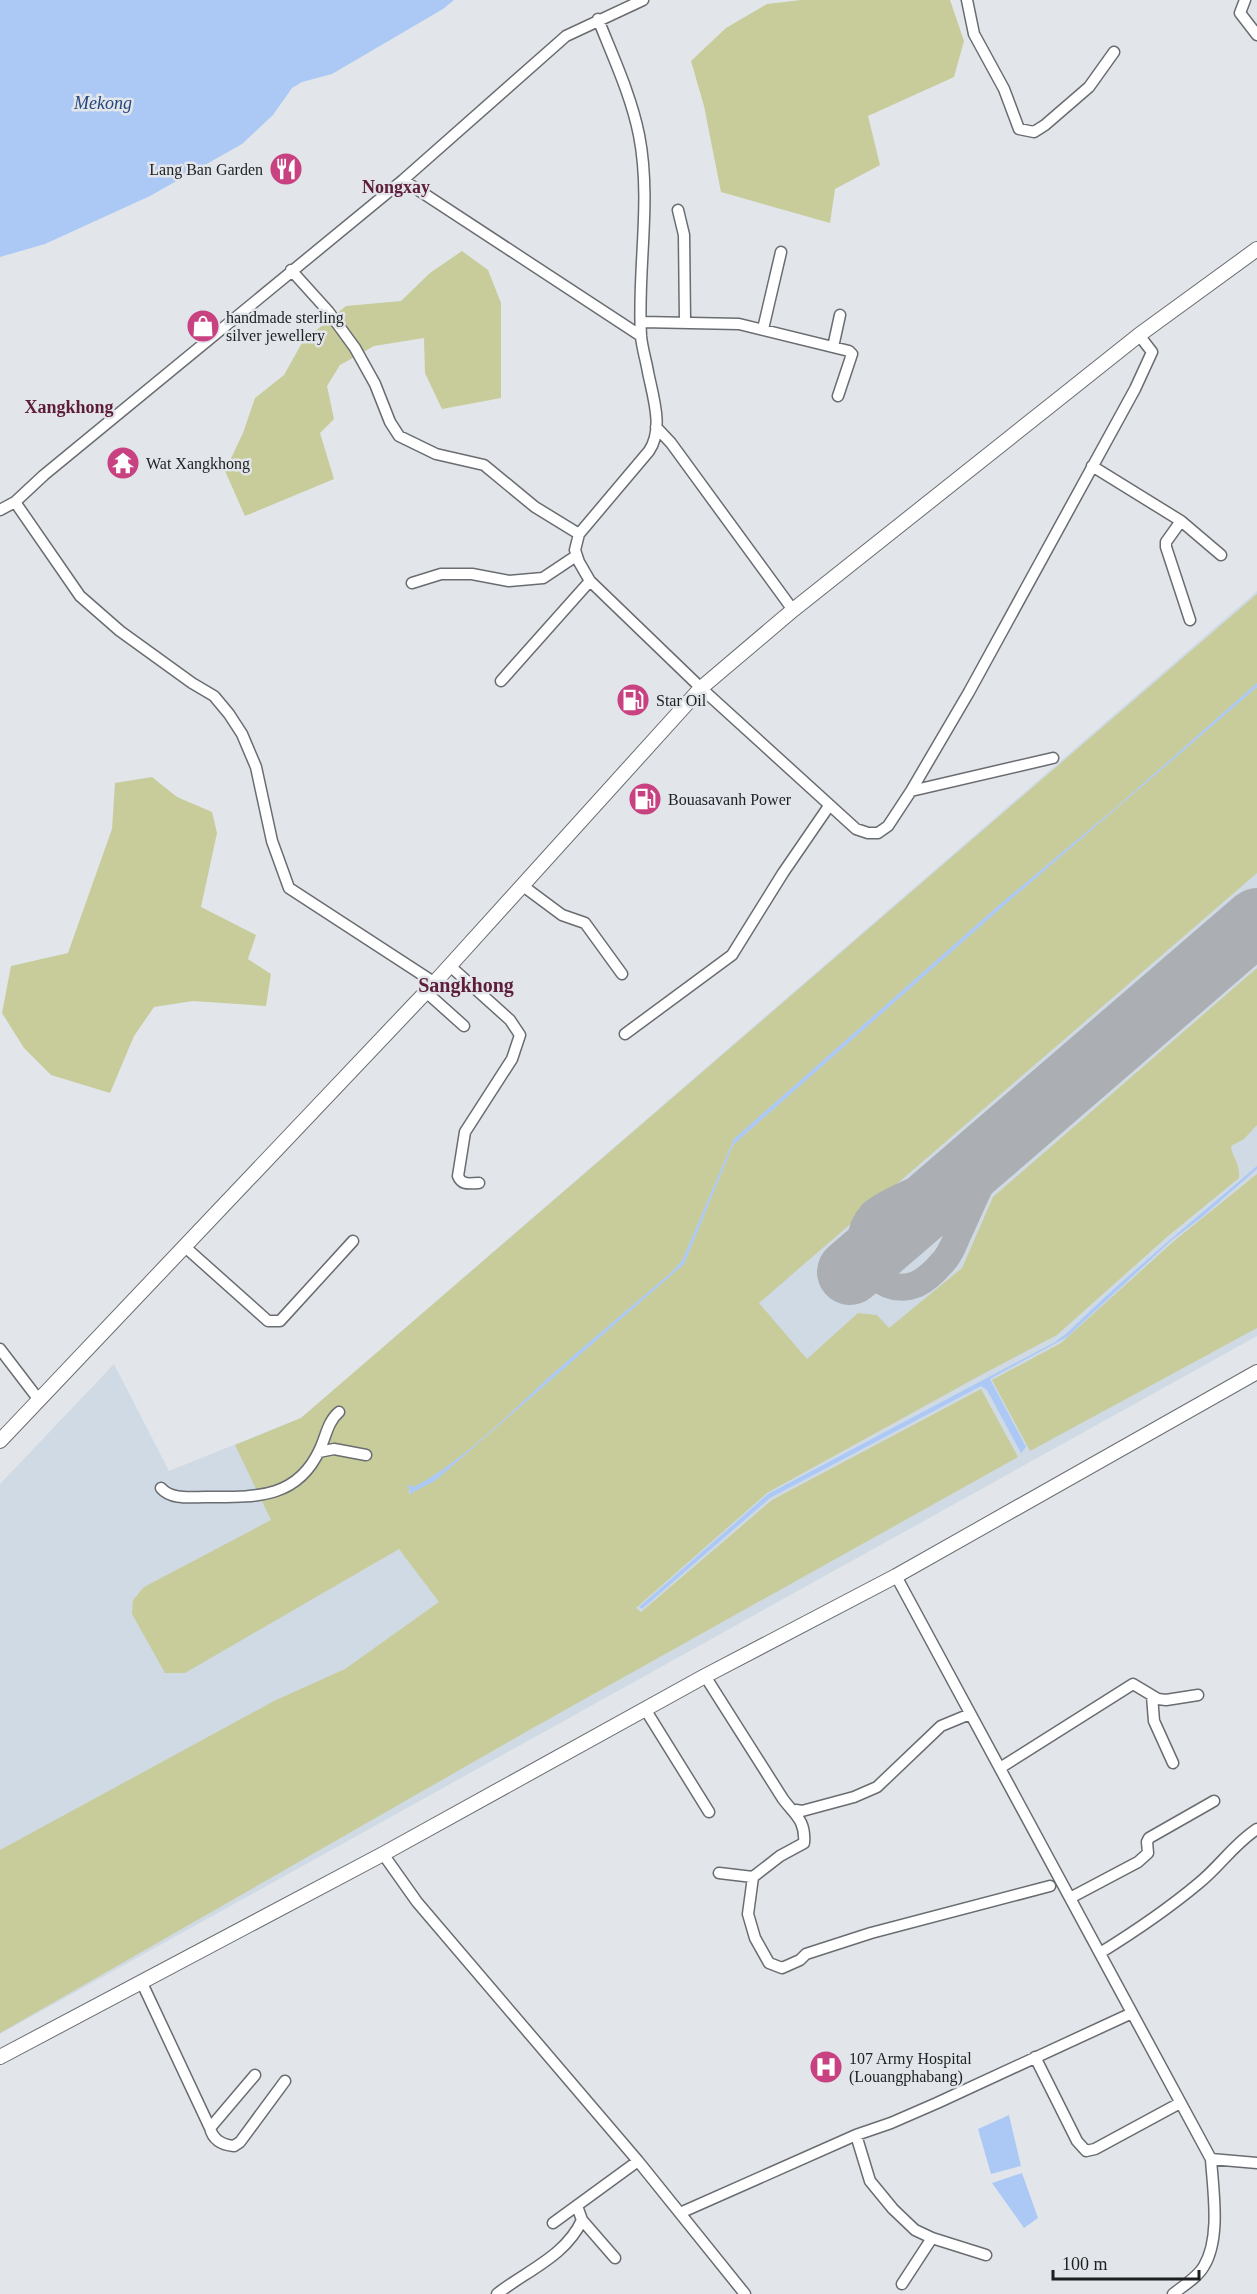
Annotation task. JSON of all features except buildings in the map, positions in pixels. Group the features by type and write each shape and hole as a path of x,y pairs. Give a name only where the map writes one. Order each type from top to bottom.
{"main road":[{"path":"0,1441 431,988 701,688 793,610 1139,335 1257,249"},
{"path":"0,2057 383,1854 705,1676 896,1576 1257,1372"}],"street":[{"path":"0,510 15,502 44,475 291,270 403,180 566,36 643,0"},
{"path":"968,0 974,34 1004,89 1018,129 1034,132 1045,125 1089,87 1114,52"},
{"path":"1245,0 1240,14 1257,35"},
{"path":"598,20 629,99 639,135 644,171 642,336 657,418 655,443 579,534 576,556 590,581 701,688 856,829 878,833 888,825 911,791 969,692 1135,389 1152,352 1139,335"},
{"path":"403,180 642,336"},
{"path":"678,210 684,235 685,321"},
{"path":"763,329 781,252"},
{"path":"291,270 328,311 355,348 399,436 436,454 484,465 535,507 579,534"},
{"path":"833,347 840,315"},
{"path":"642,322 685,321 740,324 849,351 852,354 838,396"},
{"path":"656,427 793,610"},
{"path":"1092,466 1180,522 1221,555"},
{"path":"15,502 80,596 120,631 192,683 214,696 229,714 242,734 256,767 272,841 289,888 431,988 464,1026"},
{"path":"1180,522 1166,542 1166,547 1190,620"},
{"path":"412,583 441,574 472,574 509,581 543,578 576,556"},
{"path":"501,681 590,581"},
{"path":"911,791 1053,758"},
{"path":"624,1034 732,955 783,873 829,806"},
{"path":"523,886 561,915 585,923 622,974"},
{"path":"450,966 510,1020 520,1035 512,1059 465,1132 458,1176 465,1184 479,1183"},
{"path":"184,1246 253,1309 273,1323 280,1321 353,1241"},
{"path":"0,1349 39,1400"},
{"path":"161,1488 165,1493 178,1496 242,1497 277,1492 293,1484 309,1470 319,1452 332,1418 339,1412"},
{"path":"319,1452 334,1449 366,1455"},
{"path":"896,1576 1211,2159 1215,2209 1213,2244 1205,2265 1173,2294"},
{"path":"705,1676 783,1798 789,1806 802,1811 854,1797 877,1787 941,1726 970,1714"},
{"path":"1000,1768 1129,1686 1137,1685 1152,1696 1166,1700 1198,1695"},
{"path":"1152,1696 1154,1721 1173,1763"},
{"path":"645,1709 709,1812"},
{"path":"1070,1898 1138,1862 1148,1853 1149,1838 1214,1801"},
{"path":"796,1810 805,1833 804,1843 780,1856 753,1877 748,1914 755,1938 769,1963 782,1968 800,1960 806,1954 871,1933 1050,1886"},
{"path":"1100,1953 1201,1882 1232,1848 1257,1829"},
{"path":"383,1854 417,1902 638,2161 745,2294"},
{"path":"719,1873 753,1877"},
{"path":"142,1983 214,2138 227,2145 234,2146 240,2142 285,2081"},
{"path":"680,2213 856,2135 909,2115 1132,2013"},
{"path":"1035,2057 1077,2141 1086,2151 1095,2149 1180,2103"},
{"path":"210,2128 255,2075"},
{"path":"856,2135 870,2181 893,2209 915,2230 932,2238 986,2255"},
{"path":"1211,2159 1257,2163"},
{"path":"553,2223 638,2161"},
{"path":"577,2206 582,2220 615,2258"},
{"path":"497,2294 550,2258 570,2240 582,2220"},
{"path":"902,2284 932,2238"}],"shaded area":[{"path":"1257,591 1257,1336 0,2034 0,1484 114,1364 169,1471 301,1418"}],"green space":[{"path":"801,0 950,0 964,41 954,77 868,116 880,165 835,189 830,223 721,192 704,106 691,61 726,28 767,4"},
{"path":"462,251 488,270 501,303 501,398 442,409 425,373 424,338 374,346 340,365 327,386 334,419 320,433 334,479 245,516 225,471 243,433 255,398 284,375 303,341 346,306 401,301 430,273"},
{"path":"1257,594 1257,683 1119,805 998,906 734,1139 682,1261 672,1272 561,1366 499,1424 450,1465 414,1487 409,1485 409,1494 436,1480 684,1264 733,1145 1001,908 1257,687 1257,873 759,1303 807,1359 858,1313 877,1315 889,1328 962,1268 993,1197 1257,968 1257,1125 1244,1139 1231,1146 1239,1178 1168,1236 1057,1335 767,1493 636,1608 641,1612 772,1500 981,1389 1018,1457 531,1729 0,2033 0,1850 274,1701 345,1669 439,1602 399,1549 185,1673 165,1673 132,1614 133,1600 144,1587 271,1520 235,1445 301,1418"},
{"path":"152,777 177,797 212,812 217,833 201,907 256,935 248,959 271,974 266,1006 193,1001 154,1007 134,1036 110,1093 51,1075 24,1048 2,1013 11,966 68,953 112,829 115,783"},
{"path":"1257,1174 1257,1328 1030,1451 992,1380 1061,1343 1174,1241"}],"water":[{"name":"Mekong","path":"0,0 454,0 443,9 332,74 302,82 292,88 273,115 242,144 150,196 45,244 0,257"},
{"path":"1257,683 1257,687 1001,908 733,1145 684,1264 436,1480 410,1494 408,1484 414,1487 450,1465 499,1424 561,1366 672,1272 682,1261 734,1139 998,906 1119,805"},
{"path":"1257,1166 1257,1169 1172,1240 1067,1337 990,1379 1026,1447 1021,1453 987,1390 981,1386 770,1498 642,1609 639,1607 768,1494 1055,1342 1137,1269"},
{"path":"1009,2115 1021,2166 991,2174 978,2129"},
{"path":"1022,2173 1038,2218 1024,2228 992,2183"}],"taxiway":[{"path":"971,1168 934,1182 872,1214 864,1227 861,1240 862,1254 868,1267 877,1277 888,1285 902,1287 917,1284 939,1267 953,1247 995,1153 1006,1137 1018,1127"}],"runway":[{"path":"850,1272 1257,921"}],"place":[{"name":"Lang Ban Garden","path":"286,169"},
{"name":"handmade sterling silver jewellery","path":"203,326"},
{"name":"Wat Xangkhong","path":"123,463"},
{"name":"Star Oil","path":"633,700"},
{"name":"Bouasavanh Power","path":"645,799"},
{"name":"107 Army Hospital (Louangphabang)","path":"826,2067"}],"district":[{"name":"Nongxay","path":"396,187"},
{"name":"Xangkhong","path":"69,407"},
{"name":"Sangkhong","path":"466,985"}]}
